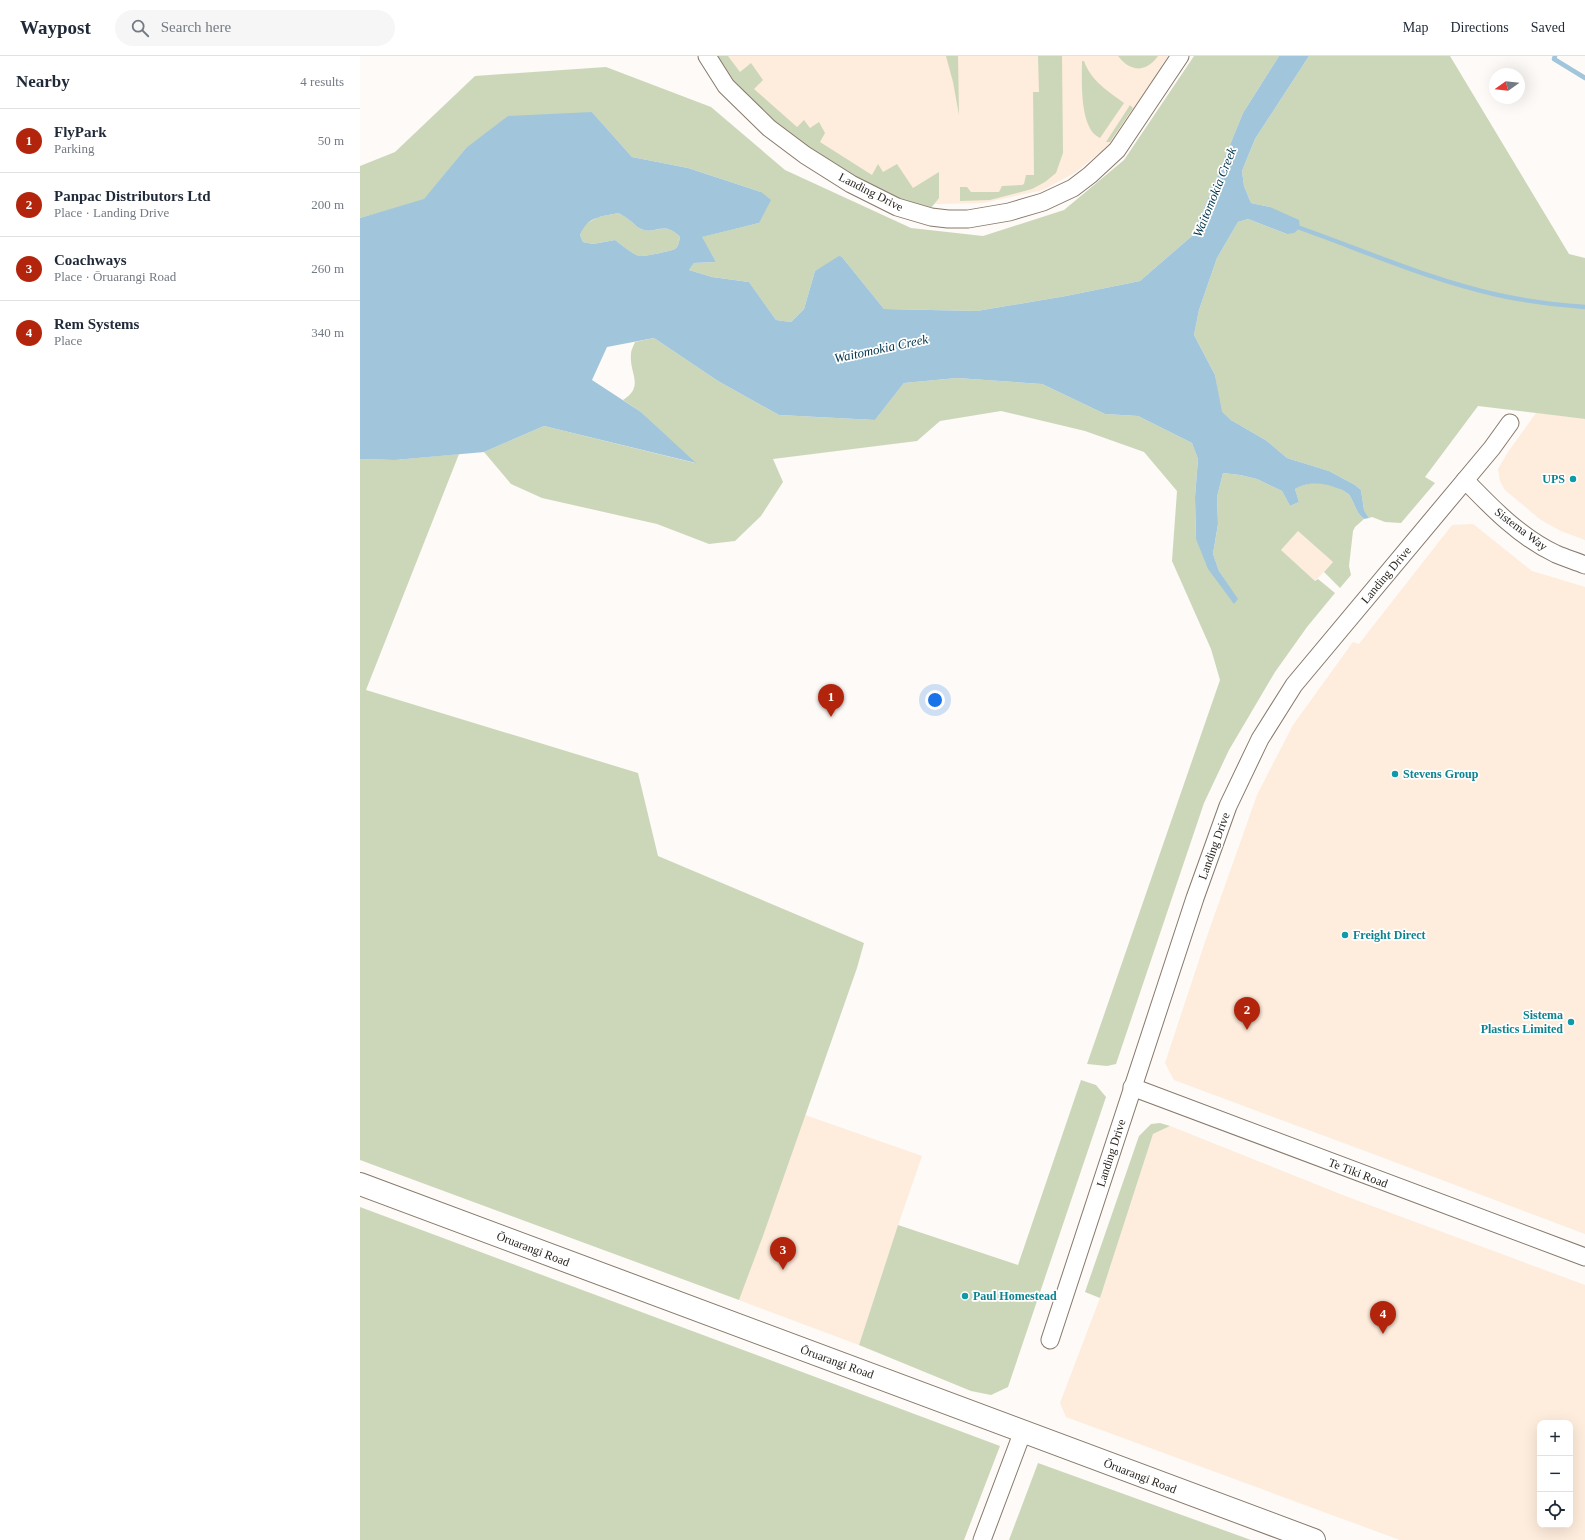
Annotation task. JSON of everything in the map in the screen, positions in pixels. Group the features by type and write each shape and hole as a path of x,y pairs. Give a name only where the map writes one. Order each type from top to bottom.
{"street":[{"name":"Landing Drive","path":"707,56 726,86 770,128 804,155 851,184 897,207 931,217 968,219 1016,210 1043,202 1073,188 1084,180 1117,150 1180,56"},
{"name":"Landing Drive","path":"1050,1340 1132,1087 1212,849 1228,806 1260,739 1294,685 1492,448 1510,423"},
{"name":"Sistema Way","path":"1465,480 1489,505 1525,535 1556,554 1585,565"},
{"name":"Te Tiki Road","path":"1132,1087 1585,1257"},
{"name":"Ōruarangi Road","path":"360,1184 1314,1540"},
{"path":"982,1540 1023,1431"}],"shaded area":[{"path":"719,56 1168,56 1122,128 1109,145 1076,172 1043,190 983,203 936,204 878,187 750,97"},
{"path":"1536,413 1585,419 1585,540 1561,531 1541,520 1505,490 1500,481 1498,469 1508,452"},
{"path":"1473,524 1532,571 1585,587 1585,1234 1174,1080 1165,1063 1205,942 1257,795 1293,725 1353,642 1359,644 1452,525"},
{"path":"1298,531 1333,562 1315,581 1281,550"},
{"path":"805,1115 922,1156 859,1345 739,1300"},
{"path":"1170,1126 1345,1196 1585,1285 1585,1540 1400,1540 1066,1417 1060,1403 1100,1298 1153,1134"}],"green space":[{"path":"712,56 728,56 740,72 751,63 763,80 754,89 797,127 804,120 810,128 819,122 825,133 820,142 872,175 878,164 883,172 897,164 913,188 939,172 939,198 931,208 895,199 809,151 751,106"},
{"path":"946,56 958,56 959,115 953,82"},
{"path":"1038,56 1062,56 1063,153 1056,173 1045,182 1032,189 990,200 960,201 960,187 967,187 971,192 999,192 1002,186 1022,185 1024,184 1026,175 1034,175 1033,92 1039,92"},
{"path":"1118,56 1158,56 1153,62 1143,68 1133,68"},
{"path":"1194,56 1279,56 1243,113 1193,235 1140,281 1066,296 977,311 884,309 842,257 815,271 804,309 791,322 776,320 749,282 712,277 689,270 694,263 716,262 701,237 759,223 761,192 688,168 632,157 592,112 466,148 424,200 360,218 360,166 395,152 475,76 606,67 711,107 785,170 911,228 983,236 1064,210 1124,160"},
{"path":"1309,56 1450,56 1569,254 1585,258 1585,419 1478,406 1425,477 1435,483 1401,523 1385,522 1372,517 1369,518 1364,510 1361,490 1355,485 1329,471 1287,458 1267,441 1231,420 1221,412 1215,375 1194,335 1199,310 1217,258 1238,222 1248,219 1287,234 1270,207 1251,203 1244,186 1242,171 1255,139"},
{"path":"1082,61 1084,61 1091,74 1106,90 1124,103 1100,138 1093,133 1088,125 1085,115 1082,91"},
{"path":"1130,105 1133,108 1110,142 1106,142"},
{"path":"618,213 645,230 650,231 669,229 680,237 679,243 675,249 651,255 639,256 615,240 593,244 583,242 580,235 584,225 598,217"},
{"path":"654,338 718,381 779,415 875,420 904,383 957,378 1042,384 1105,414 1138,416 1192,443 1198,459 1195,497 1196,539 1237,599 1219,571 1213,554 1218,524 1217,497 1223,473 1257,479 1282,491 1290,506 1299,502 1295,489 1313,483 1336,487 1350,496 1357,511 1364,519 1355,527 1353,531 1349,566 1351,575 1340,588 1324,572 1333,562 1298,531 1281,550 1315,581 1318,579 1335,593 1307,627 1275,672 1229,750 1204,803 1116,1064 1107,1066 1087,1064 1220,680 1211,649 1172,561 1177,491 1144,452 1085,431 1001,411 940,421 917,441 773,459 783,482 761,516 735,541 709,544 657,524 542,498 511,484 484,452 544,426 695,463 641,412 623,400 630,395 635,385 631,354 635,342"},
{"path":"459,454 366,690 638,773 658,856 864,943 857,968 739,1300 360,1160 360,459 395,460"},
{"path":"1081,1080 1096,1085 1106,1097 1008,1387 991,1395 971,1391 859,1345 898,1225 1018,1265"},
{"path":"1160,1123 1170,1126 1153,1134 1100,1298 1085,1292 1139,1136 1151,1124"},
{"path":"360,1207 1000,1446 964,1540 360,1540"},
{"path":"1038,1463 1251,1540 1009,1540"}],"water":[{"name":"Waitomokia Creek","path":"1279,56 1309,56 1255,139 1242,171 1244,186 1251,203 1270,207 1299,220 1300,228 1294,233 1287,234 1248,219 1238,222 1217,258 1199,310 1194,335 1215,375 1222,412 1231,420 1267,441 1287,458 1329,471 1355,485 1361,490 1364,510 1369,518 1364,519 1361,517 1348,494 1342,490 1324,484 1307,484 1295,489 1299,502 1290,506 1282,491 1257,479 1223,473 1217,497 1218,524 1213,554 1219,571 1238,599 1234,604 1208,569 1196,539 1195,497 1198,459 1192,443 1138,416 1105,414 1042,384 957,378 904,383 875,420 779,415 718,381 654,338 607,347 592,380 641,412 696,463 544,426 484,452 395,460 360,459 360,218 424,199 466,148 508,116 592,112 632,157 688,168 761,192 771,200 759,223 702,237 716,262 694,263 689,270 712,277 749,282 776,320 791,322 804,309 815,271 839,256 842,257 884,309 977,311 1066,296 1140,281 1193,235 1243,113","holes":["618,213 645,230 650,231 668,229 680,237 679,243 675,249 651,255 639,256 615,240 593,244 583,242 580,235 587,224 595,218"]}],"waterway":[{"path":"1555,56 1554,59 1585,78"},
{"path":"1300,228 1423,273 1473,289 1530,301 1585,307"}],"place":[{"name":"UPS","path":"1573,479"},
{"name":"FlyPark","path":"831,717"},
{"name":"Stevens Group","path":"1395,774"},
{"name":"Freight Direct","path":"1345,935"},
{"name":"Sistema Plastics Limited","path":"1571,1022"},
{"name":"Panpac Distributors Ltd","path":"1247,1030"},
{"name":"Coachways","path":"783,1270"},
{"name":"Paul Homestead","path":"965,1296"},
{"name":"Rem Systems","path":"1383,1334"}]}
